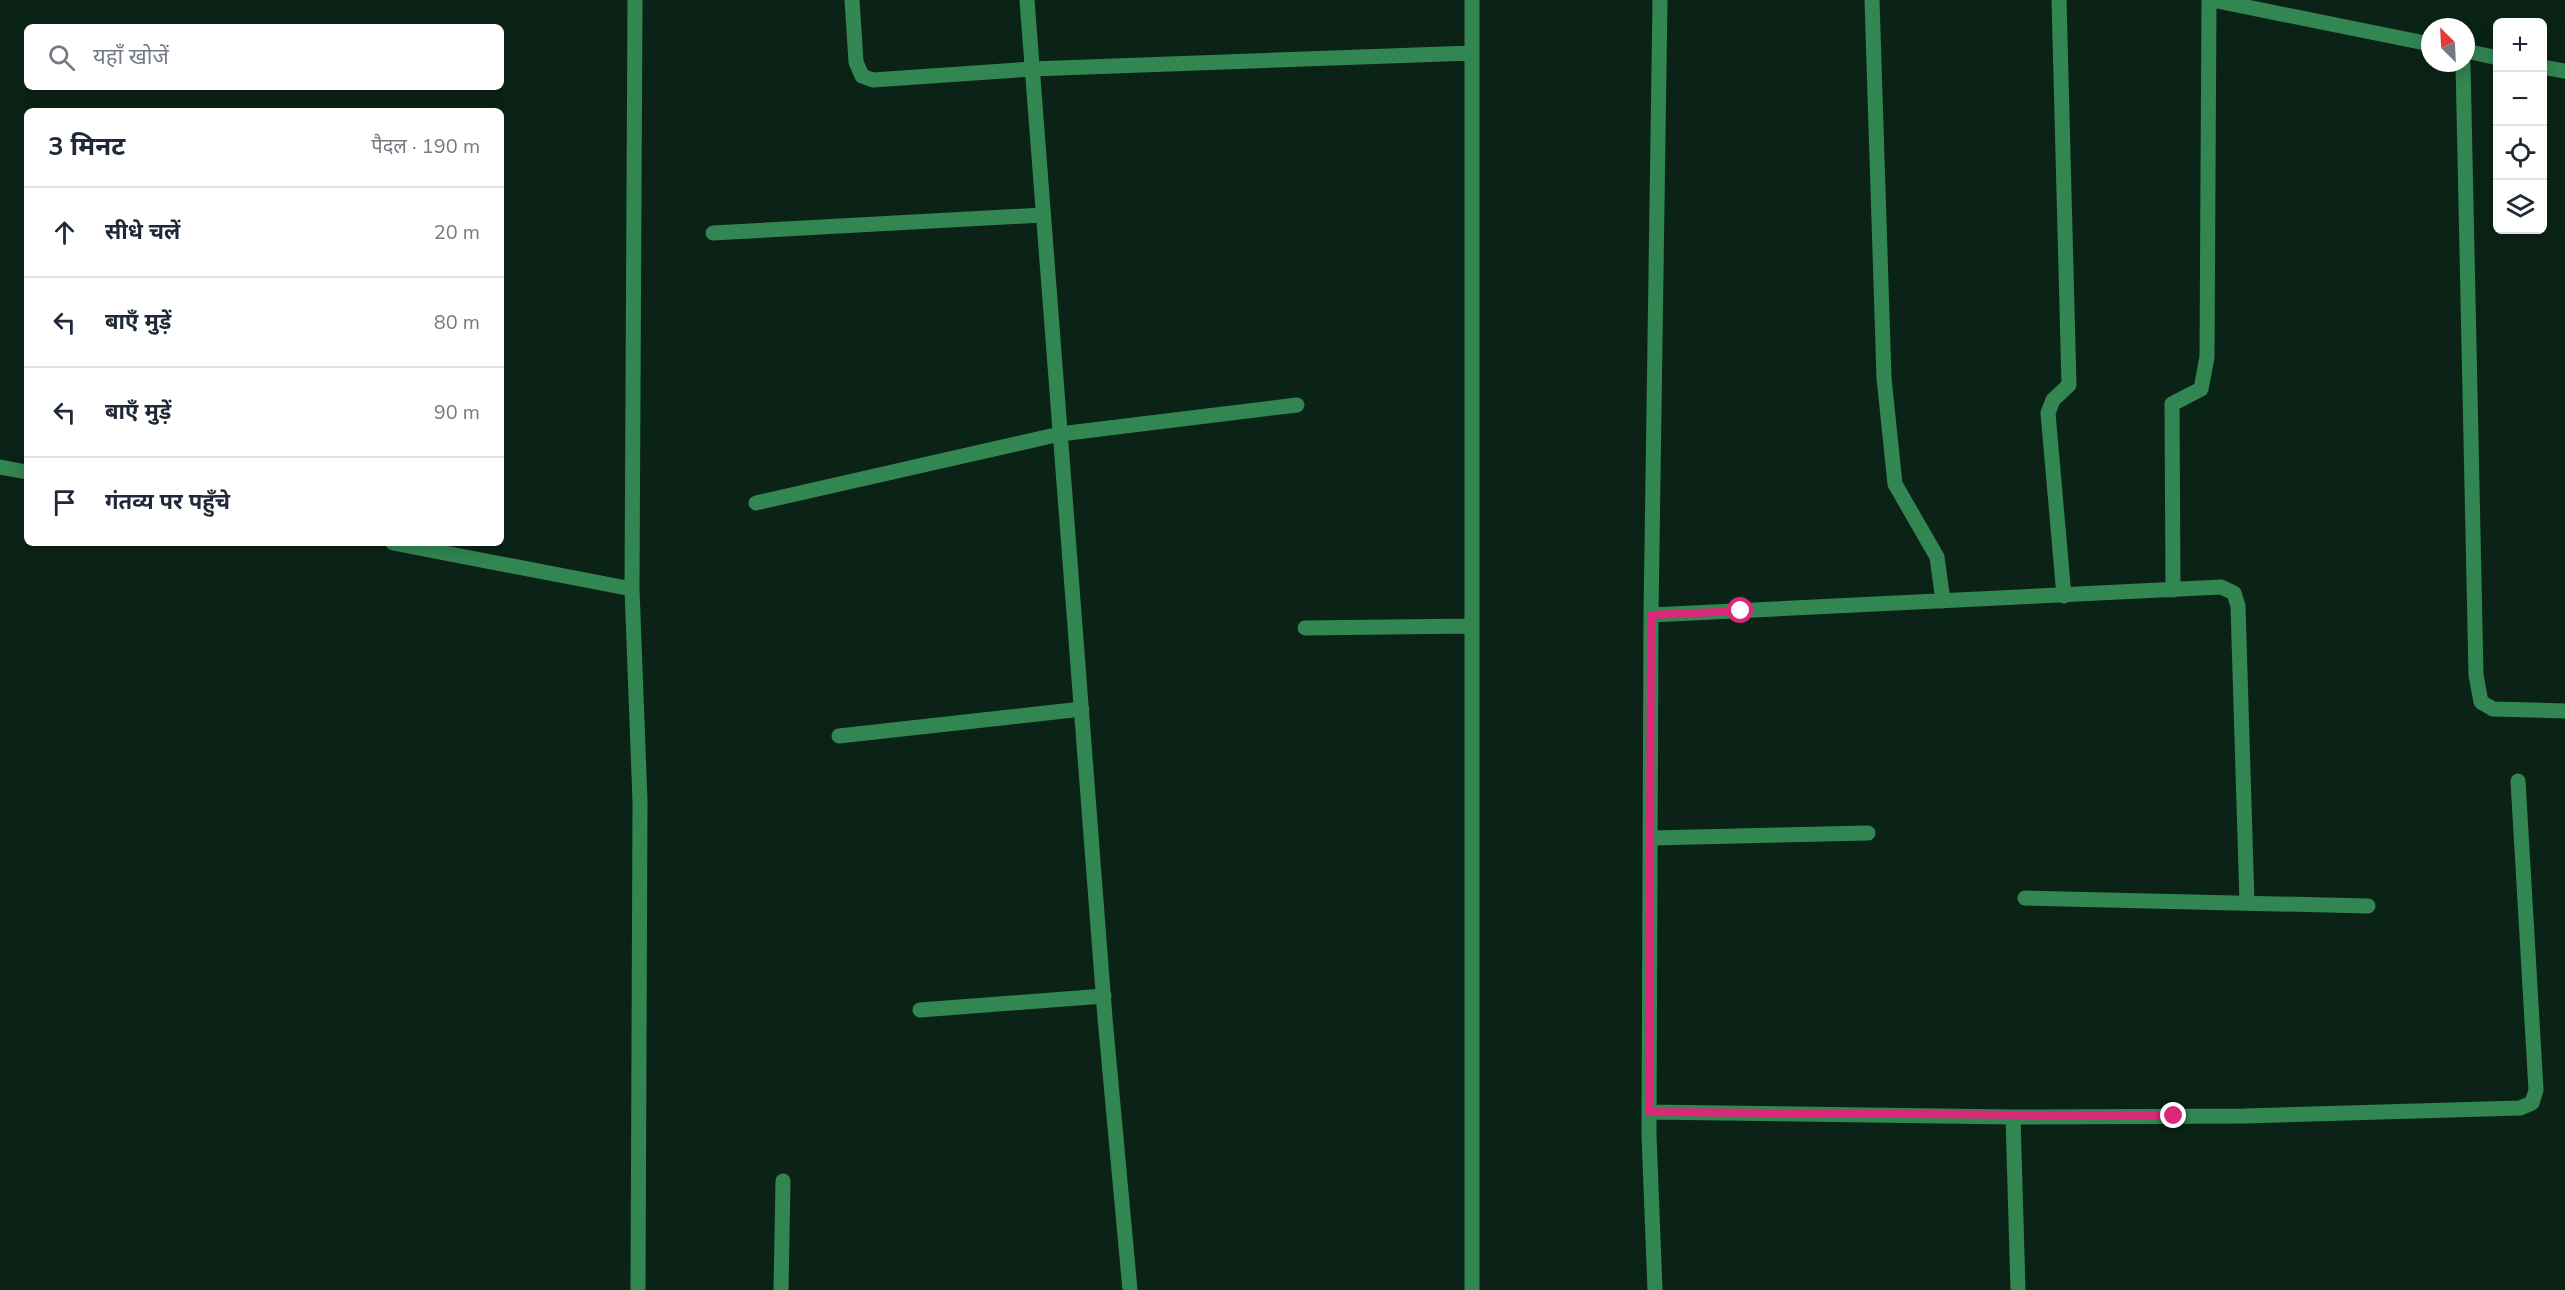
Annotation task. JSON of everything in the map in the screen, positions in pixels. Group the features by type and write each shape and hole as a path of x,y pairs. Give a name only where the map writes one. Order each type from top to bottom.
{"street":[{"path":"635,0 632,589 640,801 638,1290"},
{"path":"852,0 856,62 862,76 873,80 1032,69 1472,53"},
{"path":"1027,0 1104,996 1130,1290"},
{"path":"1472,0 1472,1290"},
{"path":"1655,1290 1649,1112 1652,838 1651,615 1660,0"},
{"path":"1872,0 1884,378 1895,484 1937,557 1943,601"},
{"path":"2059,0 2069,385 2053,400 2048,413 2064,596"},
{"path":"2173,590 2172,404 2201,389 2207,357 2210,0 2421,42"},
{"path":"2475,53 2493,57"},
{"path":"2547,68 2565,71"},
{"path":"2463,72 2476,675 2481,702 2493,709 2565,711"},
{"path":"713,233 1043,215"},
{"path":"756,503 1060,434 1297,405"},
{"path":"0,467 24,471"},
{"path":"409,546 632,589"},
{"path":"1651,615 2221,587 2234,593 2238,606 2247,903"},
{"path":"1305,628 1472,626"},
{"path":"840,736 1082,709"},
{"path":"1649,1112 2013,1117 2244,1116 2520,1108 2532,1103 2536,1090 2518,781"},
{"path":"1652,838 1868,833"},
{"path":"2025,898 2368,906"},
{"path":"920,1010 1104,996"},
{"path":"2013,1117 2018,1290"},
{"path":"781,1290 783,1181"}],"route":[{"path":"1741,611 1651,615 1652,838 1649,1112 2013,1117 2174,1116"}]}
